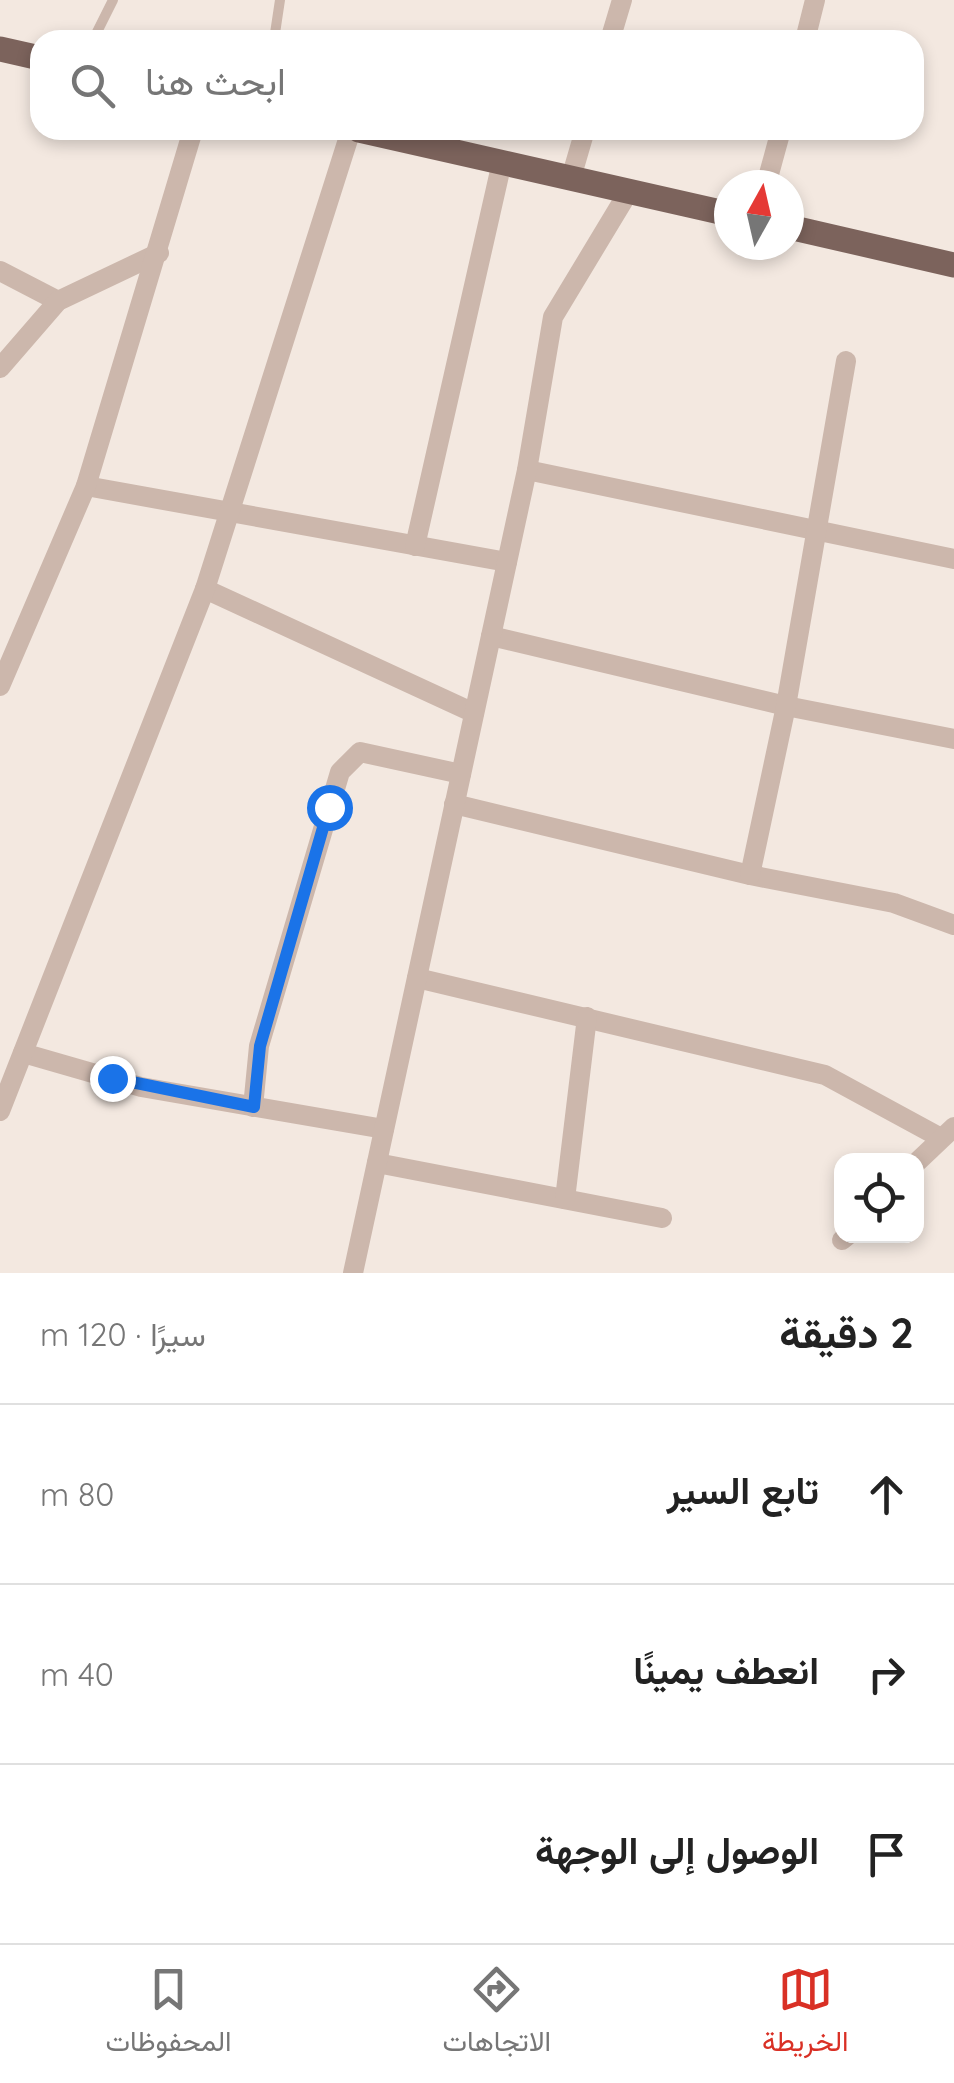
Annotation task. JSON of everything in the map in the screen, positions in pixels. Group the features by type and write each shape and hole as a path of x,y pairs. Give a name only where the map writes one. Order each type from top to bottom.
{"main road":[{"path":"0,49 30,56"},
{"path":"404,140 714,211"},
{"path":"804,230 954,265"}],"street":[{"path":"613,30 622,0"},
{"path":"808,30 815,0"},
{"path":"0,686 86,486 190,140"},
{"path":"0,1111 206,589 347,140"},
{"path":"571,178 581,140"},
{"path":"770,170 778,140"},
{"path":"415,546 502,162"},
{"path":"354,1273 507,562 553,317 629,191"},
{"path":"0,368 58,301 158,253"},
{"path":"0,270 58,301"},
{"path":"750,876 819,530 846,361"},
{"path":"526,470 954,558"},
{"path":"86,486 507,562"},
{"path":"206,589 474,713"},
{"path":"490,636 786,706 954,739"},
{"path":"254,1107 260,1046 340,772 360,752 461,774"},
{"path":"454,804 750,876 894,903 954,925"},
{"path":"417,978 825,1075 947,1132 924,1155"},
{"path":"564,1199 588,1018"},
{"path":"22,1054 141,1087 384,1128"},
{"path":"377,1163 662,1218"}],"lane":[{"path":"98,30 113,0"},
{"path":"276,30 280,0"}],"route":[{"path":"112,1078 141,1087 254,1107 260,1046 329,807"}]}
